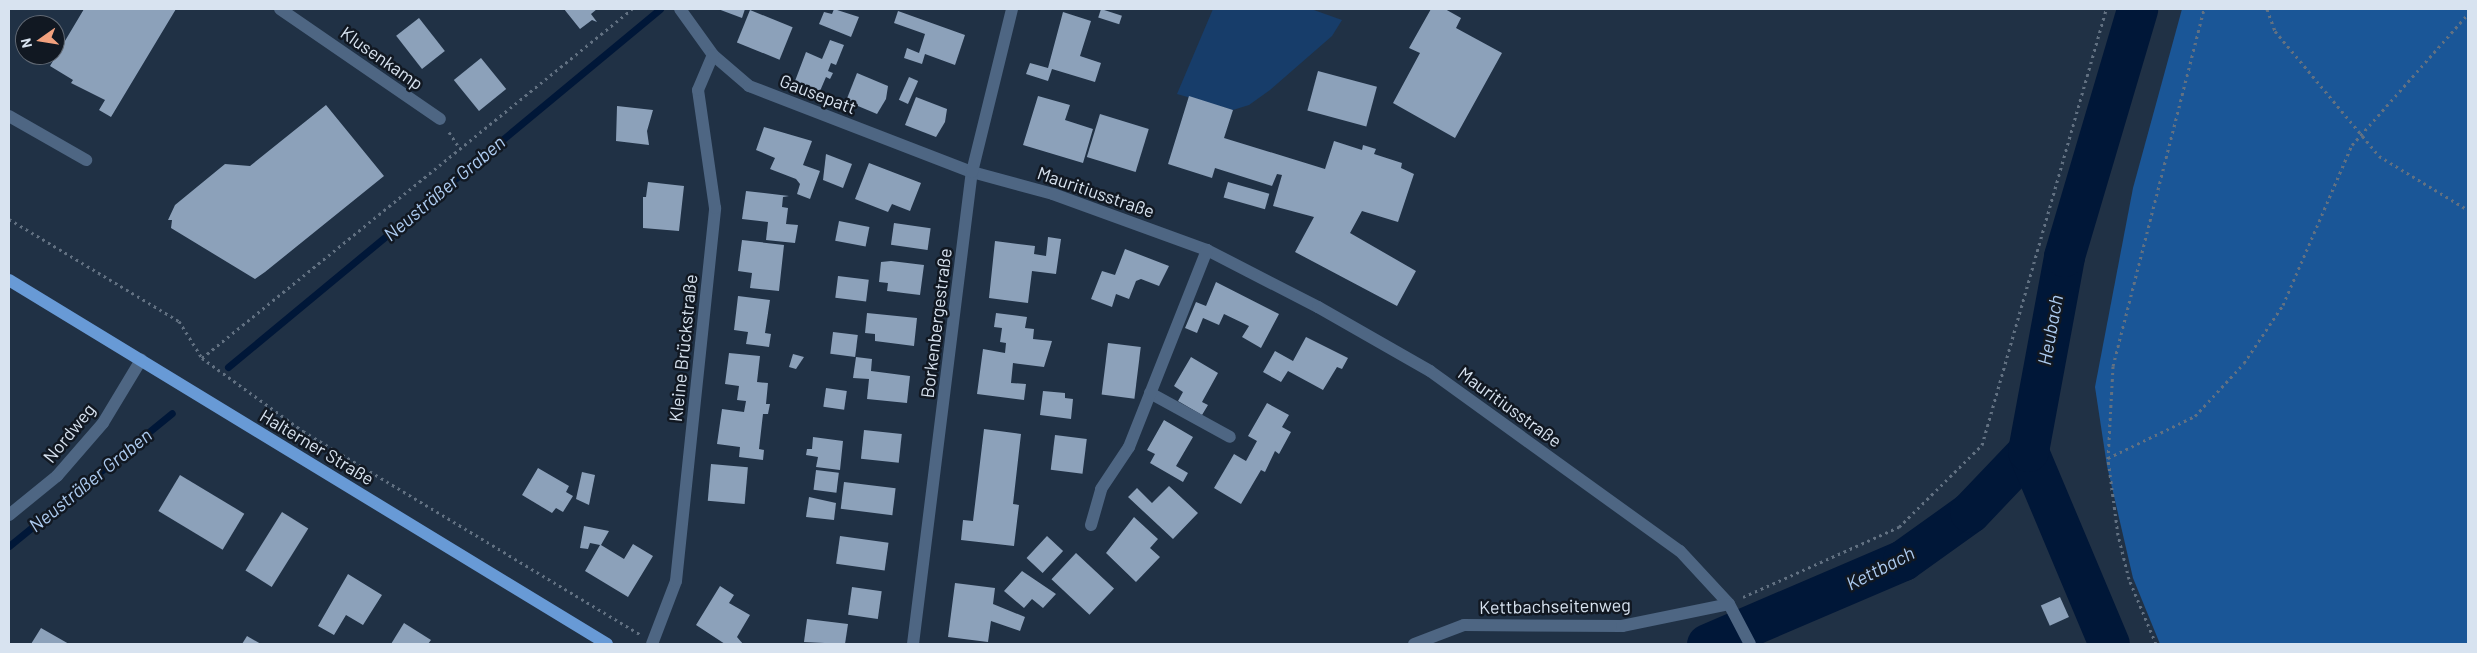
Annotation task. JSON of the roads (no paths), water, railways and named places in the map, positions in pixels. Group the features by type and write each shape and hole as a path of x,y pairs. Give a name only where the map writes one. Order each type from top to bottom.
{"main road":[{"name":"Halterner Straße","path":"9,280 607,644"}],"street":[{"name":"Klusenkamp","path":"280,9 440,120"},
{"name":"Borkenbergestraße","path":"913,644 972,172 1012,9"},
{"name":"Gausepatt","path":"682,11 713,55 749,86 972,172"},
{"name":"Kleine Brückstraße","path":"652,643 676,581 714,218 698,90 713,55"},
{"path":"9,116 86,160"},
{"name":"Mauritiusstraße","path":"972,172 1053,194 1207,250 1318,307 1430,371 1680,551 1729,604 1750,644"},
{"path":"1091,525 1101,489 1129,447 1207,250"},
{"name":"Nordweg","path":"9,515 57,476 103,423 141,360"},
{"path":"1150,393 1230,437"},
{"name":"Kettbachseitenweg","path":"1414,644 1464,624 1622,626 1729,604"}],"waterway":[{"name":"Neusträßer Graben","path":"228,367 660,9"},
{"name":"Heubach","path":"2109,644 2028,451 2064,256 2137,9"},
{"name":"Neusträßer Graben","path":"9,546 172,413"},
{"name":"Kettbach","path":"1707,644 1903,560 1970,512 2028,451"}]}
